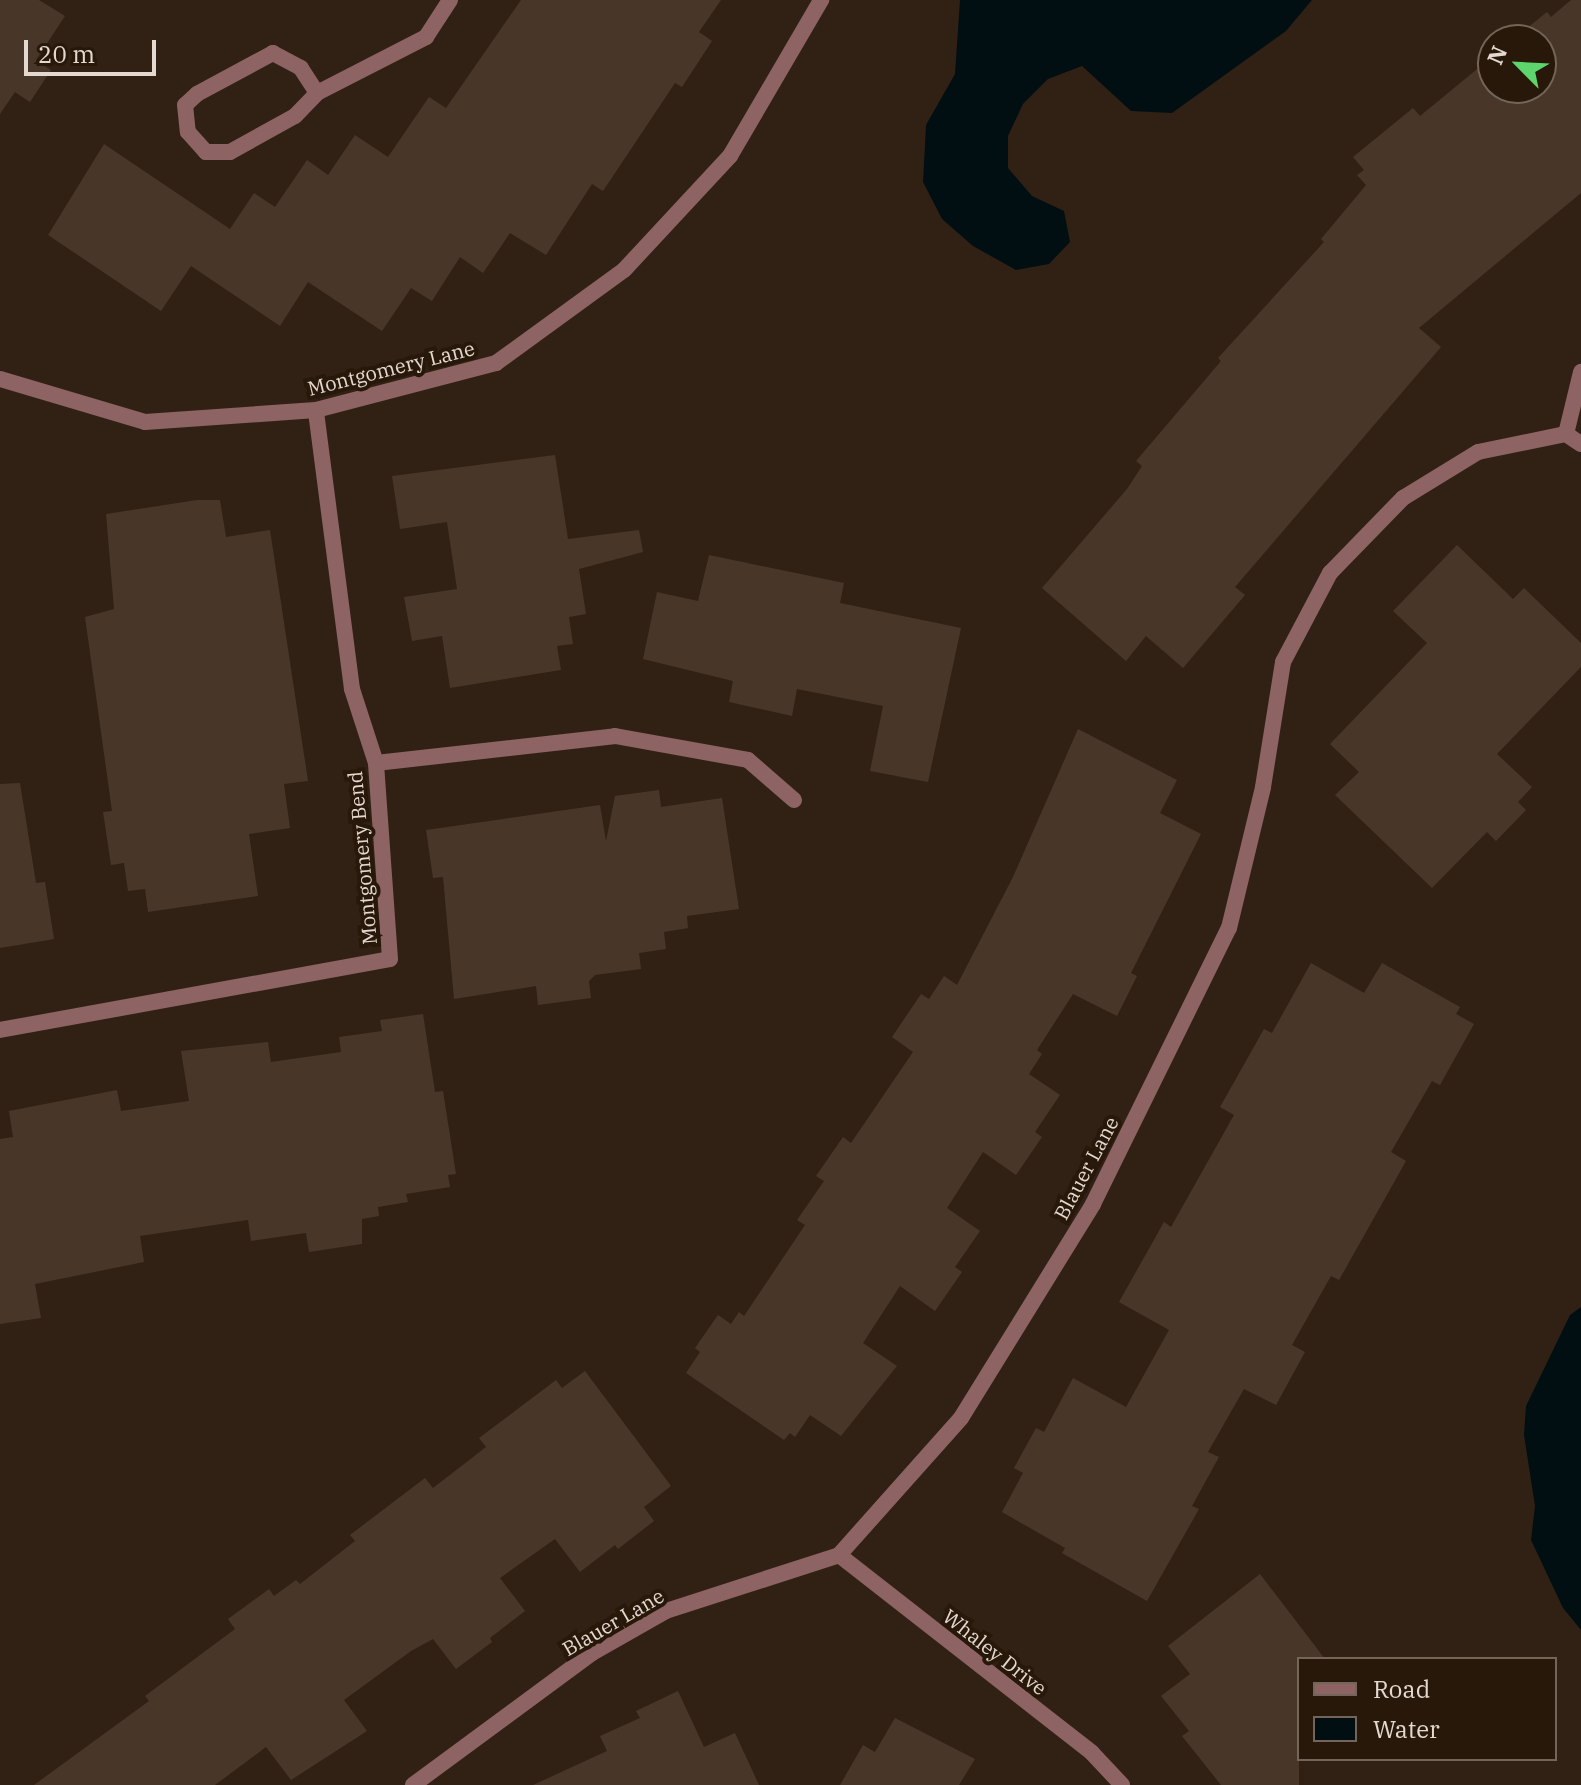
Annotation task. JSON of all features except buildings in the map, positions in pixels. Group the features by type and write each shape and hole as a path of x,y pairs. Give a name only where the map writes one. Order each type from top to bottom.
{"street":[{"path":"317,93 290,57 273,53 197,94 185,105 188,132 206,152 230,152 295,116 317,93 426,37 450,0"},
{"name":"Montgomery Lane","path":"0,379 145,422 316,410 496,363 624,270 730,156 821,0"},
{"path":"1581,372 1566,434 1581,444"},
{"name":"Montgomery Bend","path":"0,1030 390,959 376,763 352,689 316,410"},
{"name":"Blauer Lane","path":"413,1785 592,1653 666,1611 839,1555 961,1418 1093,1204 1229,928 1263,787 1283,662 1330,573 1403,498 1478,452 1566,434"},
{"path":"376,763 615,736 748,760 794,800"},
{"name":"Whaley Drive","path":"839,1555 1092,1753 1122,1785"}],"water":[{"path":"960,0 1312,0 1286,31 1172,113 1131,111 1082,66 1048,79 1023,104 1008,136 1008,168 1032,196 1064,211 1070,242 1049,264 1016,270 973,246 942,219 923,182 926,125 955,74"},
{"path":"1581,1307 1581,1630 1563,1608 1531,1540 1535,1506 1524,1435 1526,1406 1570,1315"}]}
